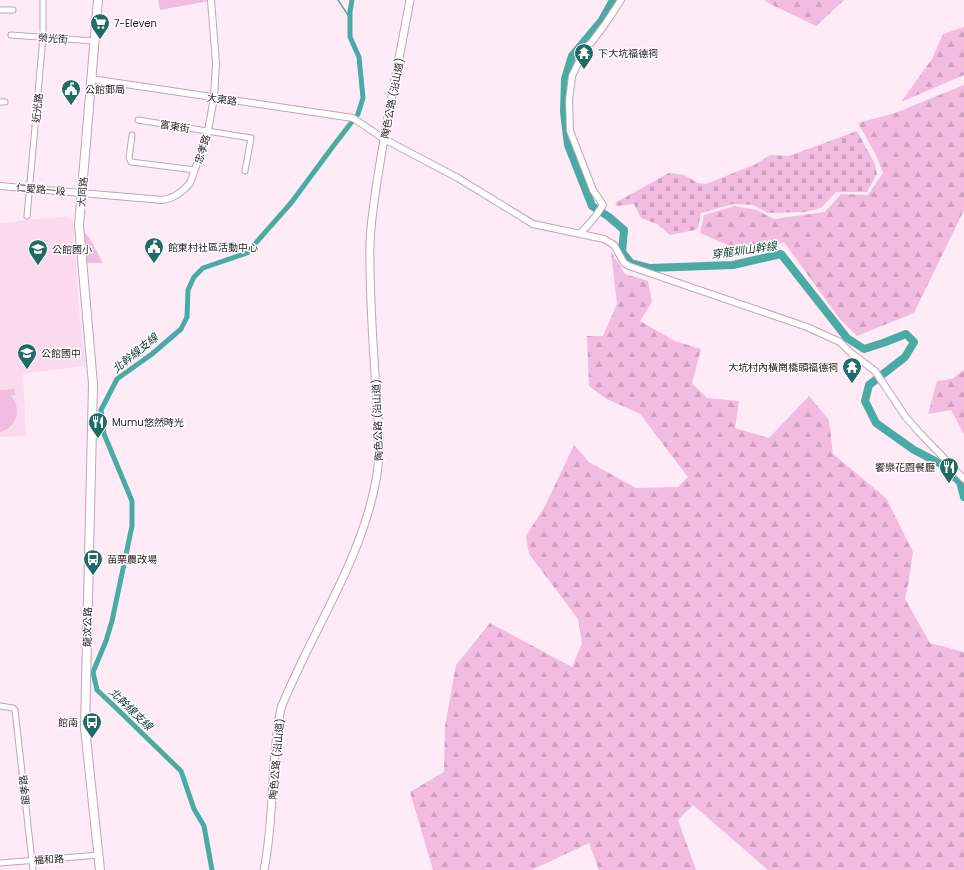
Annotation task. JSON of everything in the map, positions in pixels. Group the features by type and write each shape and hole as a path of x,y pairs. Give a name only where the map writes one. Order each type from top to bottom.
{"main road":[{"name":"大同路","path":"93,384 79,225 98,0"},
{"name":"陶色公路 (沿山道)","path":"264,870 270,832 273,760 281,708 360,538 367,519 376,484 379,430 370,288 370,240 373,205 384,139 410,0"},
{"name":"龍汶公路","path":"93,384 85,728 100,870"}],"street":[{"name":"近光路","path":"27,216 43,37 43,0"},
{"name":"忠孝路","path":"82,192 162,200 178,195 190,183 208,131 214,98 216,63 211,0"},
{"path":"580,234 603,205 593,190 570,131 569,100 572,76 586,47 606,23 621,0"},
{"path":"0,10 13,10"},
{"name":"榮光街","path":"11,35 94,41"},
{"name":"大東路","path":"91,79 353,118 384,139"},
{"name":"富東街","path":"138,120 251,138 245,171"},
{"path":"132,135 129,158 131,162 195,170"},
{"path":"384,139 458,178 534,224 604,239 614,245 624,263 629,266 807,327 840,342 851,353 875,371 905,416 918,432 964,479"},
{"name":"仁愛路一段","path":"0,186 82,192"},
{"name":"館孝路","path":"0,706 13,708 15,710 32,870"},
{"name":"福和路","path":"0,863 99,855"}],"shaded area":[{"path":"66,216 73,221 79,310 86,366 23,374 26,436 0,437 0,223"}],"green space":[{"path":"158,0 208,0 209,1 160,10"},
{"path":"765,0 844,0 816,26 766,2"},
{"path":"964,27 964,75 901,102 932,59 943,34"},
{"path":"964,85 964,210 914,313 857,336 839,318 784,242 748,254 700,233 704,215 735,206 757,210 774,219 825,212 841,194 868,195 883,173 876,155 858,123 895,113"},
{"path":"857,131 875,164 877,174 867,192 836,192 821,208 804,212 768,213 753,205 733,204 701,213 698,228 695,230 670,235 657,224 641,218 634,204 617,206 615,203 669,173 684,175 698,183 706,184 756,164 770,155 789,156"},
{"path":"83,231 89,237 103,263 84,263"},
{"path":"611,252 625,274 648,281 652,302 640,321 675,341 701,349 692,383 707,398 739,401 735,428 769,438 809,396 829,420 833,454 886,498 913,552 905,599 930,643 964,652 964,870 768,870 693,805 678,820 696,870 599,870 589,843 532,870 433,870 410,792 444,772 445,726 456,665 490,623 572,667 582,643 578,619 529,554 526,536 545,506 574,445 589,462 636,488 678,487 688,477 640,414 605,398 589,386 587,336 603,336 617,304"},
{"path":"964,370 964,434 951,410 928,414 937,381 952,379"},
{"path":"14,389 15,395 10,395 16,406 16,417 11,426 0,432 0,390"}],"waterway":[{"path":"338,0 350,18"},
{"name":"北幹線支線","path":"212,870 204,826 194,809 181,771 97,690 93,672 106,641 112,621 132,526 132,501 104,434 101,410 117,379 152,354 181,329 187,317 188,290 194,277 203,268 247,253 291,203 358,114 363,98 359,57 350,37 350,12 352,0"},
{"name":"穿龍圳山幹線","path":"613,0 602,20 572,56 565,79 564,112 568,145 592,206 609,217 624,230 622,252 631,263 650,268 733,265 781,254 847,338 864,349 906,334 914,342 905,357 869,385 865,401 876,423 914,450 941,464 960,482 964,497"}],"place":[{"name":"7-Eleven","path":"100,40"},
{"name":"下大坑福德祠","path":"584,70"},
{"name":"公館郵局","path":"71,106"},
{"name":"館東村社區活動中心","path":"154,264"},
{"name":"公館國小","path":"38,266"},
{"name":"公館國中","path":"27,370"},
{"name":"大坑村內橫崗橋頭福德祠","path":"852,384"},
{"name":"Mumu悠然時光","path":"98,439"},
{"name":"饗樂花園餐廳","path":"949,484"},
{"name":"苗栗農改場","path":"93,576"},
{"name":"館南","path":"92,739"}]}
